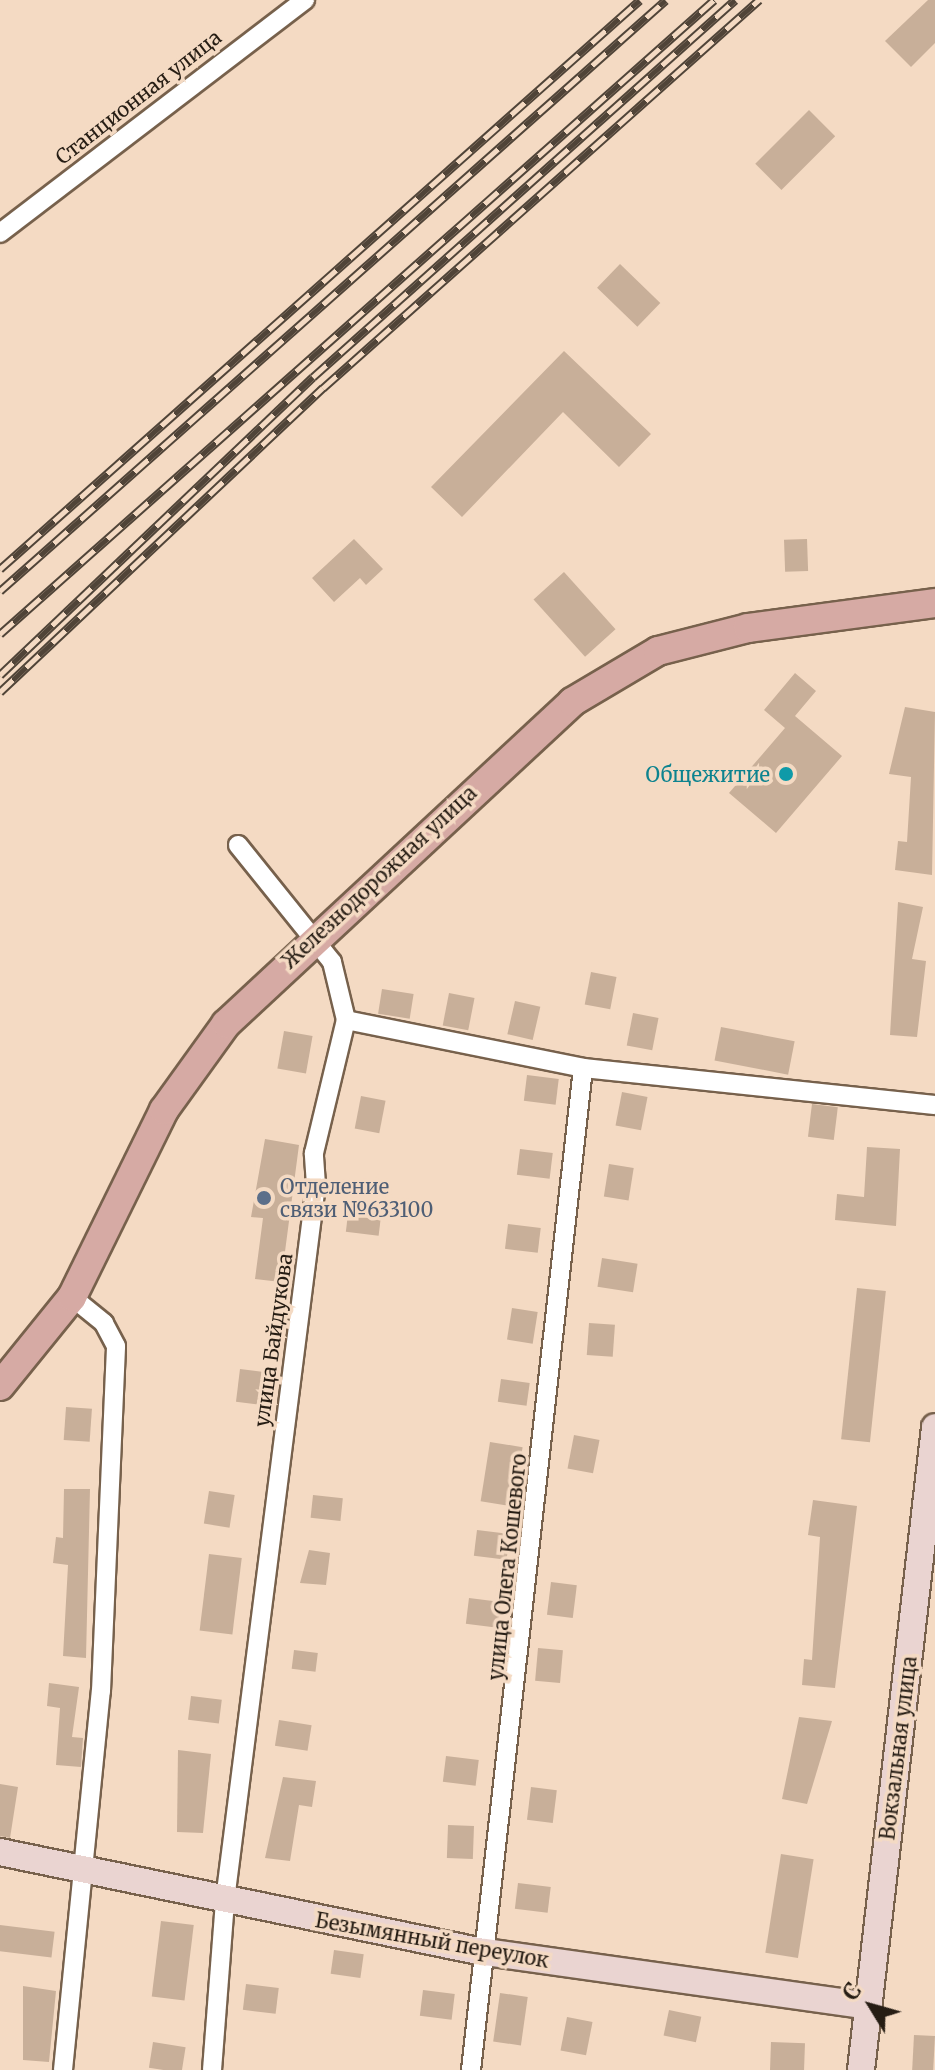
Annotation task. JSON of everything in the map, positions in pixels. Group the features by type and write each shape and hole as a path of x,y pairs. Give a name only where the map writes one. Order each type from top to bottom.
{"main road":[{"name":"Железнодорожная улица","path":"0,1386 72,1297 164,1110 226,1024 315,937 572,702 658,651 748,628 935,603"}],"street":[{"name":"Станционная улица","path":"0,233 305,0"},
{"path":"238,845 315,937 332,962 346,1020 583,1068 935,1105"},
{"name":"улица Байдукова","path":"212,2070 225,1900 316,1185 314,1153 346,1020"},
{"name":"улица Олега Кошевого","path":"471,2070 583,1068"},
{"path":"63,2070 101,1691 116,1346 104,1323 72,1297"},
{"name":"Вокзальная улица","path":"861,2070 935,1427"},
{"name":"Безымянный переулок","path":"0,1852 485,1952 868,2006"}],"building":[{"path":"928,0 935,0 935,43 911,67 885,41"},
{"path":"809,110 835,136 781,190 755,164"},
{"path":"620,264 660,303 637,327 597,288"},
{"path":"564,351 651,434 619,467 563,412 462,517 431,487"},
{"path":"354,539 383,569 366,585 360,578 334,602 312,578"},
{"path":"807,539 808,571 785,572 784,540"},
{"path":"564,572 616,629 585,657 534,599"},
{"name":"Общежитие","path":"795,673 816,691 795,716 842,756 776,833 729,793 785,728 764,710"},
{"path":"905,707 935,712 932,875 895,870 898,841 907,842 911,777 889,774"},
{"path":"898,902 923,907 912,959 926,961 917,1037 890,1035"},
{"path":"591,972 617,977 610,1009 585,1004"},
{"path":"382,989 414,994 410,1019 378,1014"},
{"path":"449,993 475,998 468,1030 443,1025"},
{"path":"515,1001 540,1007 533,1040 507,1034"},
{"path":"633,1013 659,1018 652,1050 627,1045"},
{"path":"721,1027 795,1041 788,1075 715,1060"},
{"path":"284,1031 313,1036 306,1073 277,1068"},
{"path":"527,1075 559,1079 556,1105 524,1101"},
{"path":"622,1092 648,1097 641,1130 616,1125"},
{"path":"361,1096 386,1101 379,1133 355,1128"},
{"path":"812,1104 838,1107 834,1140 808,1137"},
{"path":"265,1139 299,1145 281,1282 255,1279 263,1218 251,1217"},
{"path":"867,1147 900,1149 896,1226 835,1220 837,1194 864,1197"},
{"path":"520,1149 553,1153 550,1179 517,1175"},
{"path":"609,1164 634,1168 629,1201 604,1197"},
{"path":"349,1206 382,1210 379,1236 346,1232"},
{"path":"508,1224 541,1228 538,1253 505,1249"},
{"path":"602,1258 638,1264 633,1292 597,1287"},
{"path":"857,1288 886,1291 870,1442 841,1439"},
{"path":"512,1308 538,1312 533,1344 507,1340"},
{"path":"589,1323 615,1325 613,1357 587,1355"},
{"path":"240,1369 266,1372 262,1405 236,1402"},
{"path":"501,1379 530,1383 527,1406 498,1402"},
{"path":"66,1407 92,1409 90,1442 64,1440"},
{"path":"574,1435 600,1440 593,1473 568,1468"},
{"path":"490,1442 523,1447 513,1506 481,1501"},
{"path":"64,1489 90,1489 86,1658 63,1656 68,1565 53,1563 56,1537 63,1538"},
{"path":"209,1491 235,1495 230,1528 204,1524"},
{"path":"313,1495 343,1498 340,1521 311,1518"},
{"path":"813,1500 857,1506 835,1688 802,1685 804,1659 812,1660 820,1537 808,1535"},
{"path":"477,1530 510,1534 507,1560 474,1556"},
{"path":"309,1550 330,1553 326,1585 300,1583"},
{"path":"209,1554 242,1558 232,1634 200,1630"},
{"path":"551,1582 577,1585 573,1618 547,1615"},
{"path":"469,1598 501,1602 498,1628 466,1624"},
{"path":"538,1648 563,1650 560,1683 535,1681"},
{"path":"294,1650 318,1653 316,1672 292,1669"},
{"path":"49,1683 79,1687 72,1737 83,1738 81,1767 56,1765 60,1708 47,1706"},
{"path":"191,1696 222,1700 219,1724 188,1720"},
{"path":"799,1717 832,1721 807,1804 782,1799"},
{"path":"279,1720 312,1725 308,1751 275,1746"},
{"path":"178,1750 211,1754 203,1833 177,1832"},
{"path":"446,1756 479,1760 476,1786 443,1782"},
{"path":"283,1777 316,1781 312,1807 299,1805 290,1861 265,1858"},
{"path":"0,1784 18,1787 10,1838 0,1836"},
{"path":"531,1787 557,1790 553,1823 527,1820"},
{"path":"448,1825 474,1826 473,1859 447,1858"},
{"path":"781,1854 814,1859 798,1958 765,1953"},
{"path":"518,1883 551,1887 548,1913 515,1909"},
{"path":"161,1921 194,1925 184,2000 152,1996"},
{"path":"0,1925 55,1932 51,1958 0,1951"},
{"path":"334,1950 364,1954 360,1978 331,1974"},
{"path":"246,1984 279,1988 276,2014 243,2010"},
{"path":"23,1986 56,1991 49,2062 23,2060"},
{"path":"423,1990 455,1994 452,2020 420,2016"},
{"path":"500,1993 528,1997 521,2045 493,2042"},
{"path":"669,2010 701,2017 696,2042 664,2035"},
{"path":"567,2017 593,2022 586,2055 561,2050"},
{"path":"914,2035 935,2036 933,2070 912,2070"},
{"path":"153,2042 186,2047 182,2070 149,2068"},
{"path":"771,2042 805,2043 804,2070 770,2070"}],"railway":[{"path":"0,569 640,0"},
{"path":"0,591 666,0"},
{"path":"0,634 714,0"},
{"path":"0,675 313,377 735,0"},
{"path":"0,692 323,388 759,0"}],"place":[{"name":"Общежитие","path":"786,774"},
{"name":"Отделение связи №633100","path":"264,1198"}]}
